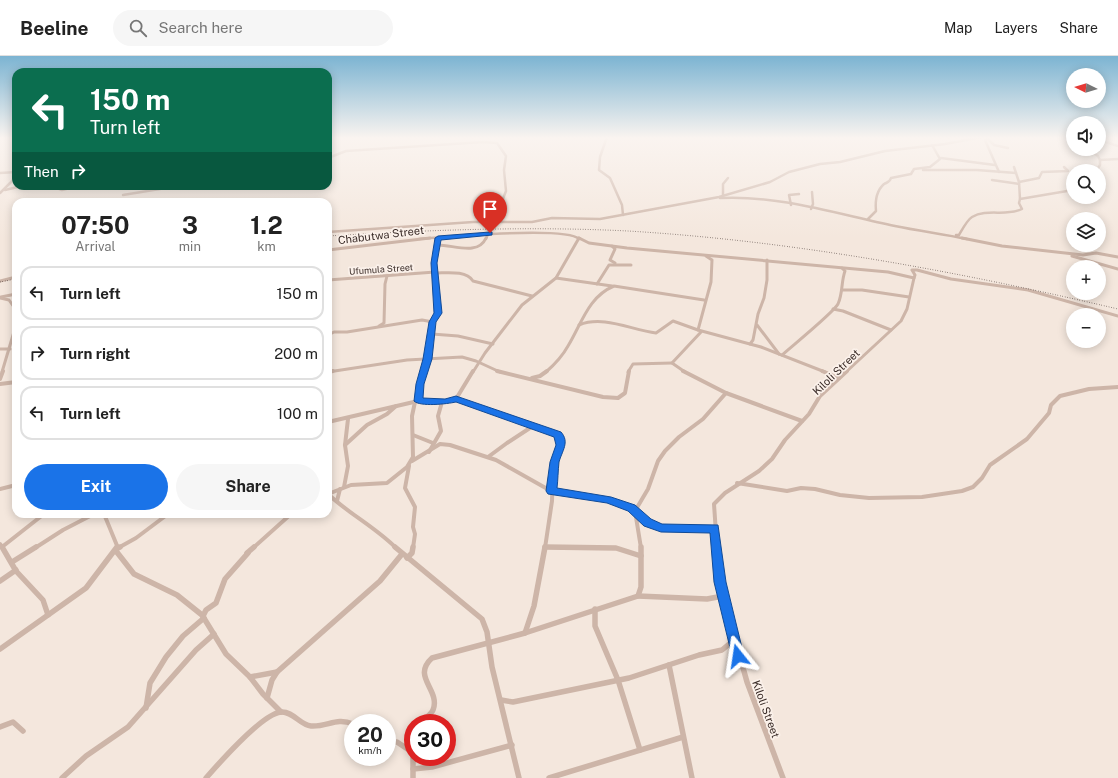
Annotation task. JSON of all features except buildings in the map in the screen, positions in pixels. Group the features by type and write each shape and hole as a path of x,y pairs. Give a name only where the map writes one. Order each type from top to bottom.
{"street":[{"path":"494,222 505,196 507,183 504,171"},
{"path":"599,171 610,178 624,215"},
{"path":"332,232 473,222 534,222 552,218 593,220 717,198 767,182 794,171"},
{"path":"868,219 876,211 875,196 879,189 891,178 911,174 911,171"},
{"path":"942,171 1016,173 1019,183 1019,203 1022,209 1021,210 1000,214 985,213 971,217 959,234 951,235"},
{"path":"992,180 1019,183 1039,178 1042,172 1068,171"},
{"path":"0,173 12,172"},
{"path":"723,196 723,184 728,178"},
{"path":"1,193 12,181"},
{"path":"1,193 12,189"},
{"path":"123,195 154,190"},
{"path":"1020,199 1040,198 1054,193 1066,191"},
{"path":"811,209 813,204 812,192"},
{"path":"791,205 789,195 799,194"},
{"path":"717,198 748,197 1002,246 1083,255 1096,253 1118,257"},
{"path":"438,245 463,248 479,247 484,244 488,234"},
{"name":"Chabutwa Street","path":"332,249 396,241 488,234 555,234 575,235 579,238"},
{"path":"267,698 272,680 277,672 380,581 405,556 412,553 415,534 413,522 415,507 405,488 414,450 412,416 428,359 433,322 437,316 438,308 434,257 438,245 438,238"},
{"path":"456,399 511,318 532,296 556,278 579,238 586,242 706,256 767,260 888,272 914,278 915,274 912,270 918,270 951,279 1028,290 1118,316"},
{"path":"612,245 615,248 610,260 619,264"},
{"path":"1062,253 1118,269"},
{"path":"700,331 697,328 712,276 712,260 706,256"},
{"path":"750,344 753,340 766,286 767,260"},
{"path":"597,284 609,265 631,265"},
{"path":"781,355 839,303 843,290 845,271 842,268"},
{"name":"Ufumula Street","path":"332,280 435,272 465,274 470,276 473,281 532,296"},
{"path":"384,322 384,284 387,276"},
{"path":"0,281 12,278"},
{"path":"556,278 704,300"},
{"name":"Kiloli Street","path":"783,778 756,710 734,640 723,596 714,528 714,504 716,500 737,483 765,466 802,421 820,396 904,316 914,278"},
{"path":"528,379 541,377 547,373 567,349 584,315 594,301 604,290 614,286"},
{"path":"843,290 862,290 909,297"},
{"path":"0,298 12,295"},
{"path":"0,298 9,300 12,304"},
{"path":"833,309 843,311 891,330"},
{"path":"334,332 347,332 422,320 433,322"},
{"path":"579,326 586,322 592,321 656,333 673,321 700,331 750,344 839,378"},
{"path":"384,322 393,325"},
{"path":"378,327 384,322"},
{"path":"757,325 781,355"},
{"path":"672,363 700,331"},
{"path":"432,334 458,336 493,344"},
{"path":"0,379 0,373 12,344"},
{"path":"0,349 10,349"},
{"path":"332,371 455,357 469,359 499,372 597,395 618,398 625,393 627,375 633,364 638,362 658,364 672,363 684,372 726,393 802,421"},
{"path":"0,384 12,382"},
{"path":"737,483 787,491 801,488 815,489 840,495 869,498 922,497 962,491 973,487 982,478 990,465 1027,439 1049,413 1051,405 1060,396 1090,389 1118,387"},
{"path":"638,596 641,587 641,541 635,511 648,489 658,461 665,451 679,437 703,419 726,393"},
{"path":"332,421 417,401 442,402 456,399 533,426 557,435 560,438 560,445 554,466 551,491 552,501 545,547 534,606 525,633"},
{"path":"429,452 441,431 438,416 442,402"},
{"path":"345,445 364,427 387,414 396,406"},
{"path":"337,501 348,466 345,445 348,418"},
{"path":"487,458 494,454 503,445 523,435 533,426"},
{"path":"413,435 433,443"},
{"path":"332,492 342,488 387,483 411,463 436,446 445,444 496,460 531,478 551,491 607,499 635,511 647,522 661,528 714,528"},
{"path":"0,488 12,486"},
{"path":"332,497 343,508 388,540 405,556 478,614 485,626 492,667 519,778"},
{"path":"38,518 1,545 16,570 40,595 46,604 48,615"},
{"path":"12,562 63,530 86,518"},
{"path":"105,518 117,550 134,574 177,595 203,617 226,654 250,677 281,712 309,726 340,720 344,721"},
{"path":"0,649 86,588 117,550 163,518"},
{"path":"146,708 150,683 166,657 186,632 203,617 206,610 216,603 226,579 248,553 286,518"},
{"path":"545,547 611,547 640,556"},
{"path":"0,581 16,570"},
{"path":"430,714 434,703 433,692 427,684 424,672 428,660 489,644 595,609 627,601 638,596 706,598 723,596"},
{"path":"595,609 595,626 618,680 640,750"},
{"path":"62,778 86,756 128,727 196,650 214,634"},
{"path":"501,700 513,702 618,680 699,655 722,650 734,640"},
{"path":"669,665 692,778"},
{"path":"250,677 277,672"},
{"path":"206,778 227,755 269,717 275,712 281,712"},
{"path":"0,727 16,722 23,731"},
{"path":"548,778 597,765 683,737"},
{"path":"413,778 413,769 432,767 512,745"}],"railway":[{"path":"332,236 440,230 553,229 628,231 690,236 813,250 936,270 1118,309"},
{"path":"0,282 12,280"}],"route":[{"path":"490,233 438,238 439,241 434,257 434,263 438,313 433,322 428,359 420,384 418,401 445,402 456,399 557,435 561,441 554,462 551,491 607,499 632,508 647,522 661,528 714,528 720,582 738,656"}]}
